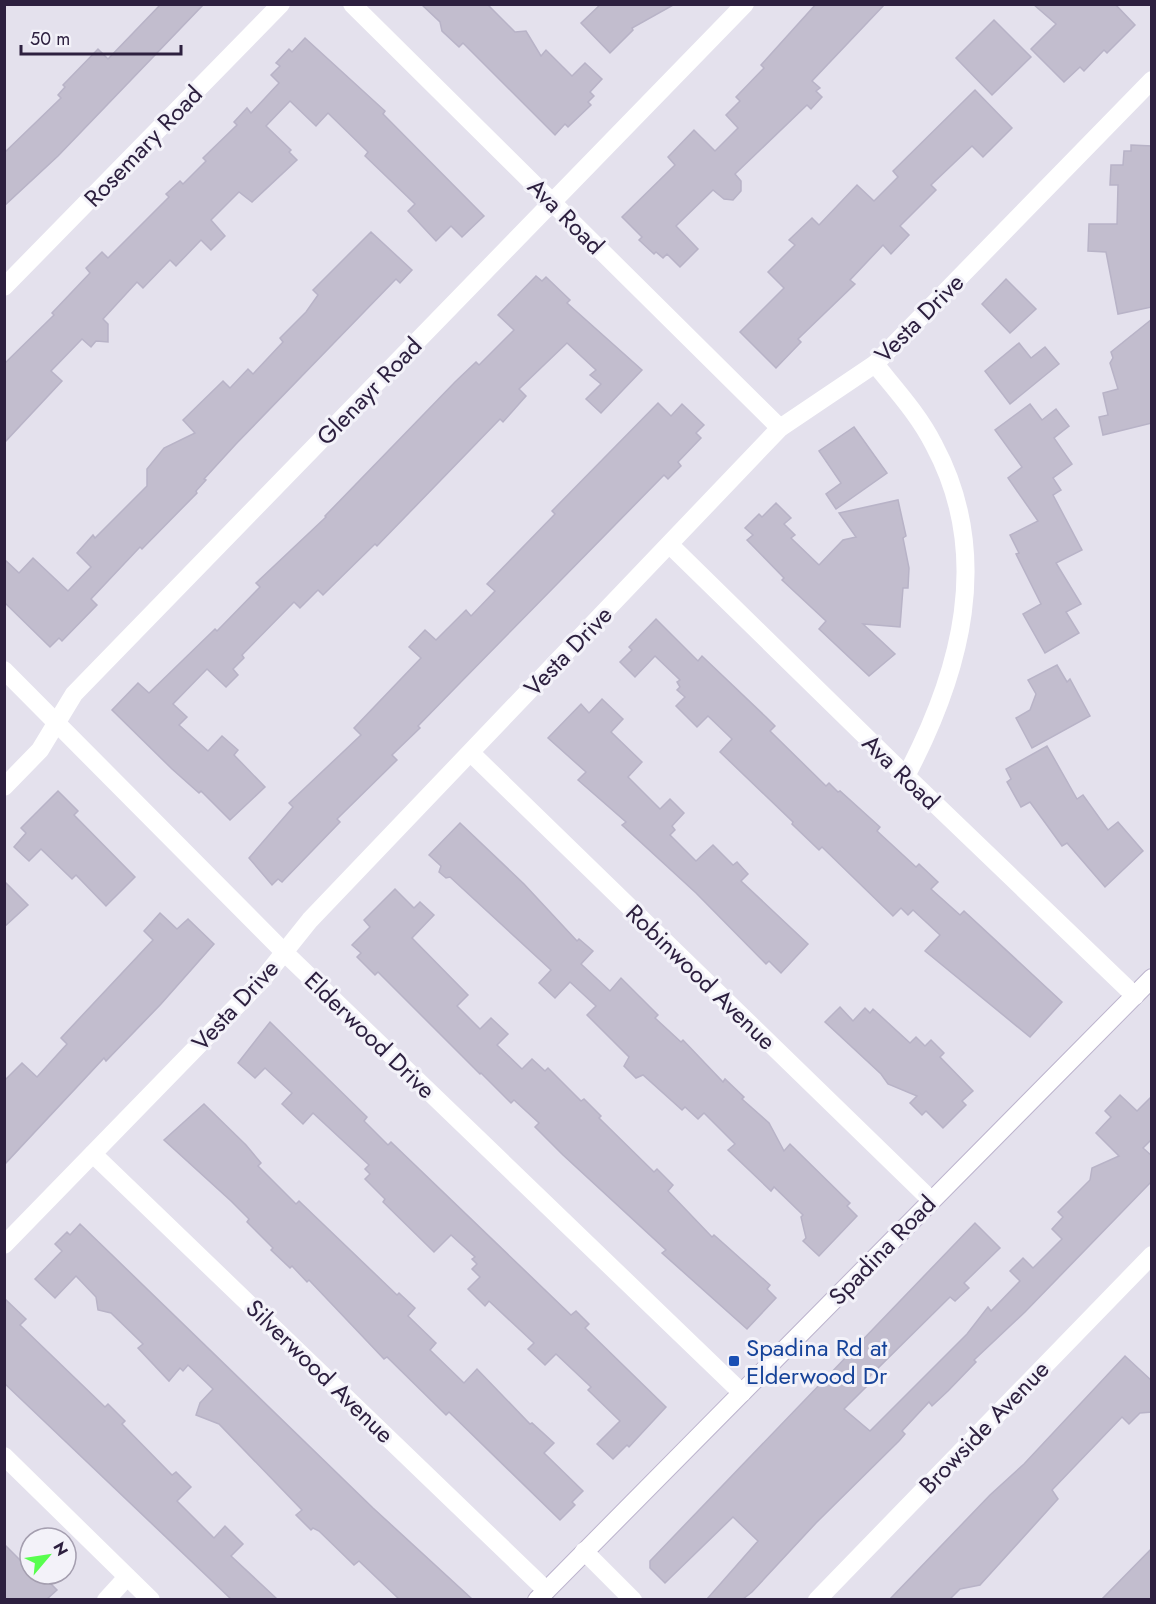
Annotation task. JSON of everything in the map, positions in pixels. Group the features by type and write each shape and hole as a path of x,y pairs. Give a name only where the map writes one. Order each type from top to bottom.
{"street":[{"name":"Rosemary Road","path":"4,287 280,4"},
{"name":"Ava Road","path":"352,4 780,428"},
{"name":"Glenayr Road","path":"4,787 40,750 74,694 745,4"},
{"name":"Vesta Drive","path":"4,1245 262,980 310,920 780,428 875,364 1152,80"},
{"path":"875,364 908,404 934,444 950,478 967,551 965,607 952,664 930,731 906,776"},
{"name":"Ava Road","path":"670,545 1135,996"},
{"name":"Elderwood Drive","path":"4,670 284,952 742,1393"},
{"name":"Robinwood Avenue","path":"471,753 931,1200"},
{"name":"Spadina Road","path":"542,1594 1152,978"},
{"name":"Silverwood Avenue","path":"93,1154 542,1594"},
{"name":"Browside Avenue","path":"817,1599 1152,1255"},
{"path":"4,1456 151,1599"},
{"path":"584,1551 633,1599"},
{"path":"106,1599 127,1577"}],"building":[{"path":"161,4 204,4 58,156 4,206 4,153 61,98 58,95 65,87 63,85 98,49 108,59"},
{"path":"421,4 487,4 515,32 526,31 541,56 546,50 572,76 585,63 602,79 590,92 594,96 588,102 591,105 568,127 565,124 555,135 463,43 459,47 442,31 440,22"},
{"path":"601,4 675,4 632,28 633,30 610,53 581,23"},
{"path":"816,4 885,4 812,81 820,88 816,91 822,97 811,109 807,105 735,174 741,181 741,191 733,200 724,199 713,190 676,226 698,249 680,267 667,254 663,258 656,252 654,254 639,240 642,237 622,217 675,165 668,157 694,130 715,151 738,128 726,115 740,101 736,97 764,68 761,65"},
{"path":"1033,4 1115,4 1135,25 1107,53 1104,50 1084,71 1080,67 1064,82 1031,49 1056,24"},
{"path":"994,20 1031,57 992,95 956,58"},
{"path":"305,38 385,111 383,114 484,216 462,237 451,226 436,241 408,211 415,204 365,156 368,152 328,113 316,126 290,101 266,126 291,150 289,152 297,160 252,202 239,192 211,220 225,236 211,250 201,240 176,266 170,260 143,288 137,282 103,319 108,324 108,342 96,341 91,347 82,339 51,371 62,381 4,443 4,364 54,315 52,313 90,273 86,268 102,252 108,258 169,197 166,194 180,181 183,184 206,161 203,158 237,125 234,122 247,108 251,113 279,83 271,75 280,66 276,63 289,49 292,52"},
{"path":"975,90 1012,128 983,157 972,146 931,185 936,190 900,226 909,235 891,254 883,245 850,280 855,284 798,339 801,342 776,368 740,332 784,288 768,272 795,245 789,240 812,218 819,225 857,185 874,201 898,177 893,171"},
{"path":"1131,145 1152,146 1152,307 1118,314 1106,252 1088,251 1089,224 1117,224 1118,185 1110,185 1111,165 1123,165 1124,151 1131,151"},
{"path":"371,232 412,270 400,283 396,279 236,444 204,479 206,480 196,491 197,493 142,549 140,547 91,599 97,605 62,641 59,638 50,647 4,602 4,559 19,573 33,558 68,591 91,567 77,553 93,535 95,538 147,486 147,469 164,448 195,433 183,420 223,381 230,388 248,369 253,374 283,342 280,338 306,312 318,295 313,290"},
{"path":"536,276 542,281 546,277 570,300 567,303 642,370 601,413 586,399 601,384 590,375 596,370 567,343 519,389 526,396 503,422 500,419 377,546 375,544 323,595 318,590 300,608 294,602 242,655 244,658 233,669 238,675 226,687 207,669 173,704 187,717 179,725 208,751 222,736 238,750 234,755 265,787 230,820 201,791 199,793 172,769 112,710 138,683 149,693 215,629 217,631 260,587 256,583 326,517 455,382 476,362 479,365 514,330 498,315"},
{"path":"1006,279 1036,309 1010,333 982,304"},
{"path":"1152,319 1152,423 1103,435 1099,417 1108,415 1103,393 1118,389 1110,363 1113,358 1111,352"},
{"path":"1019,343 1031,358 1045,347 1059,364 1010,404 985,371"},
{"path":"658,403 671,416 682,404 704,425 696,433 701,438 678,462 681,466 668,479 664,475 458,685 418,726 420,728 392,755 397,760 337,819 340,822 282,882 278,879 272,885 249,858 293,807 289,803 361,735 354,728 421,658 409,647 425,630 436,640 466,610 471,616 495,591 487,584 555,514 552,511"},
{"path":"1030,404 1042,420 1056,409 1069,426 1054,438 1072,464 1053,478 1061,490 1053,495 1082,550 1056,563 1081,604 1066,612 1079,633 1045,653 1023,614 1041,604 1016,554 1019,553 1010,535 1038,521 1008,478 1022,467 995,430"},
{"path":"854,427 887,473 836,509 826,494 841,483 819,451"},
{"path":"898,500 906,536 903,538 909,568 908,588 903,588 900,627 863,624 895,654 869,676 819,629 826,621 782,580 784,578 747,540 753,535 745,528 759,514 762,517 776,503 791,518 784,524 795,535 791,538 819,565 843,540 856,537 839,513"},
{"path":"656,619 698,661 702,656 766,717 775,726 770,731 826,786 829,783 838,792 840,791 880,827 877,831 916,867 919,864 938,882 931,889 960,915 964,911 1062,1002 1030,1037 925,951 940,935 913,910 908,915 901,908 893,916 822,847 819,850 720,752 732,739 708,716 697,727 676,706 685,697 677,690 680,687 677,682 680,680 655,656 635,677 620,662 632,650 629,647"},
{"path":"1057,665 1067,682 1070,679 1090,716 1032,748 1016,718 1030,710 1036,694 1028,680"},
{"path":"602,699 623,719 611,732 642,762 628,777 660,809 670,799 684,813 672,826 675,830 670,835 696,861 713,845 733,865 737,862 748,874 741,881 808,944 781,973 769,961 766,964 696,893 622,825 626,822 578,780 586,772 548,738 581,704 589,713"},
{"path":"1047,746 1077,799 1083,795 1108,830 1118,822 1143,851 1105,887 1067,843 1062,846 1030,802 1021,807 1007,782 1011,779 1006,769"},
{"path":"58,791 78,811 74,815 135,877 106,906 76,875 72,879 41,849 29,861 14,847 26,833 21,828"},
{"path":"460,823 524,884 577,941 579,939 593,951 581,964 610,991 621,978 658,1015 655,1018 681,1042 683,1040 723,1082 725,1079 744,1097 742,1099 769,1123 784,1151 790,1144 850,1203 847,1206 857,1216 819,1256 803,1241 806,1238 801,1217 803,1215 774,1187 771,1191 728,1150 735,1144 704,1113 698,1119 685,1107 682,1110 643,1075 636,1078 624,1066 629,1057 587,1015 596,1006 570,982 555,998 539,983 551,970 450,877 446,878 439,872 441,866 429,855"},
{"path":"4,881 28,905 4,927"},
{"path":"395,889 414,908 420,902 434,915 412,938 468,995 457,1006 480,1029 491,1018 508,1034 497,1045 522,1069 532,1059 545,1071 548,1068 581,1101 584,1099 601,1116 599,1118 654,1172 657,1169 673,1185 668,1191 712,1237 714,1235 770,1285 767,1289 776,1298 747,1329 662,1253 666,1250 563,1155 535,1127 539,1123 514,1100 511,1103 378,972 375,975 357,957 361,953 352,945 370,927 364,920"},
{"path":"160,913 177,929 188,919 214,944 161,1004 106,1061 104,1058 4,1165 4,1081 22,1063 37,1077 67,1044 61,1038 153,940 144,931"},
{"path":"840,1007 853,1021 865,1008 870,1013 873,1009 910,1043 916,1037 925,1046 931,1040 944,1053 940,1057 973,1091 962,1101 966,1105 943,1128 926,1111 922,1115 910,1103 917,1096 888,1084 881,1074 825,1022"},
{"path":"270,1022 367,1117 364,1121 388,1145 391,1142 571,1315 576,1311 589,1324 585,1328 666,1407 629,1447 627,1445 613,1459 597,1444 620,1421 588,1390 591,1387 556,1354 545,1365 528,1349 534,1343 489,1301 485,1306 468,1289 480,1277 472,1269 477,1264 472,1259 475,1257 451,1235 434,1252 383,1202 385,1199 365,1179 370,1174 365,1169 369,1165 313,1113 303,1124 282,1104 292,1093 265,1068 255,1078 238,1063"},
{"path":"1120,1095 1137,1111 1152,1096 1152,1139 1143,1148 1152,1156 1152,1181 1025,1312 974,1360 976,1362 948,1391 932,1406 929,1402 902,1431 905,1434 899,1441 816,1523 752,1592 743,1599 707,1599 758,1541 733,1517 665,1583 650,1568 650,1561 975,1223 1000,1248 964,1283 969,1288 955,1301 950,1297 866,1380 870,1383 844,1409 870,1431 967,1334 988,1307 991,1311 1020,1281 1010,1271 1023,1258 1033,1268 1062,1239 1052,1229 1063,1217 1058,1212 1090,1180 1092,1168 1119,1156 1096,1133 1111,1117 1105,1111"},
{"path":"204,1104 246,1145 261,1163 258,1166 296,1204 299,1201 397,1295 399,1293 415,1308 408,1316 436,1343 430,1350 464,1383 477,1369 530,1424 532,1423 554,1443 544,1453 583,1491 572,1502 575,1505 560,1520 449,1412 446,1415 387,1357 384,1359 309,1280 307,1282 292,1266 290,1268 271,1250 273,1248 247,1222 249,1219 231,1201 164,1140"},
{"path":"80,1224 373,1508 472,1599 399,1599 359,1561 354,1565 319,1531 313,1528 311,1530 296,1515 302,1510 219,1424 196,1415 200,1403 213,1389 188,1365 183,1371 180,1368 169,1381 138,1348 143,1344 111,1313 98,1310 96,1297 76,1276 55,1298 35,1279 62,1251 55,1244 67,1232 70,1235"},
{"path":"4,1298 26,1319 20,1325 105,1407 108,1404 125,1421 122,1424 172,1475 176,1472 191,1487 177,1501 214,1538 225,1526 243,1544 231,1556 277,1599 231,1599 4,1383"},
{"path":"1125,1356 1152,1381 1152,1412 1140,1413 1129,1424 1122,1417 1052,1490 1058,1499 980,1585 960,1589 950,1599 890,1599 990,1495 1024,1464"},
{"path":"4,1544 18,1558 18,1586 53,1586 57,1590 47,1599 4,1599"},
{"path":"1152,1548 1152,1599 1102,1599"}],"place":[{"name":"Spadina Rd at Elderwood Dr","path":"734,1361"}]}
